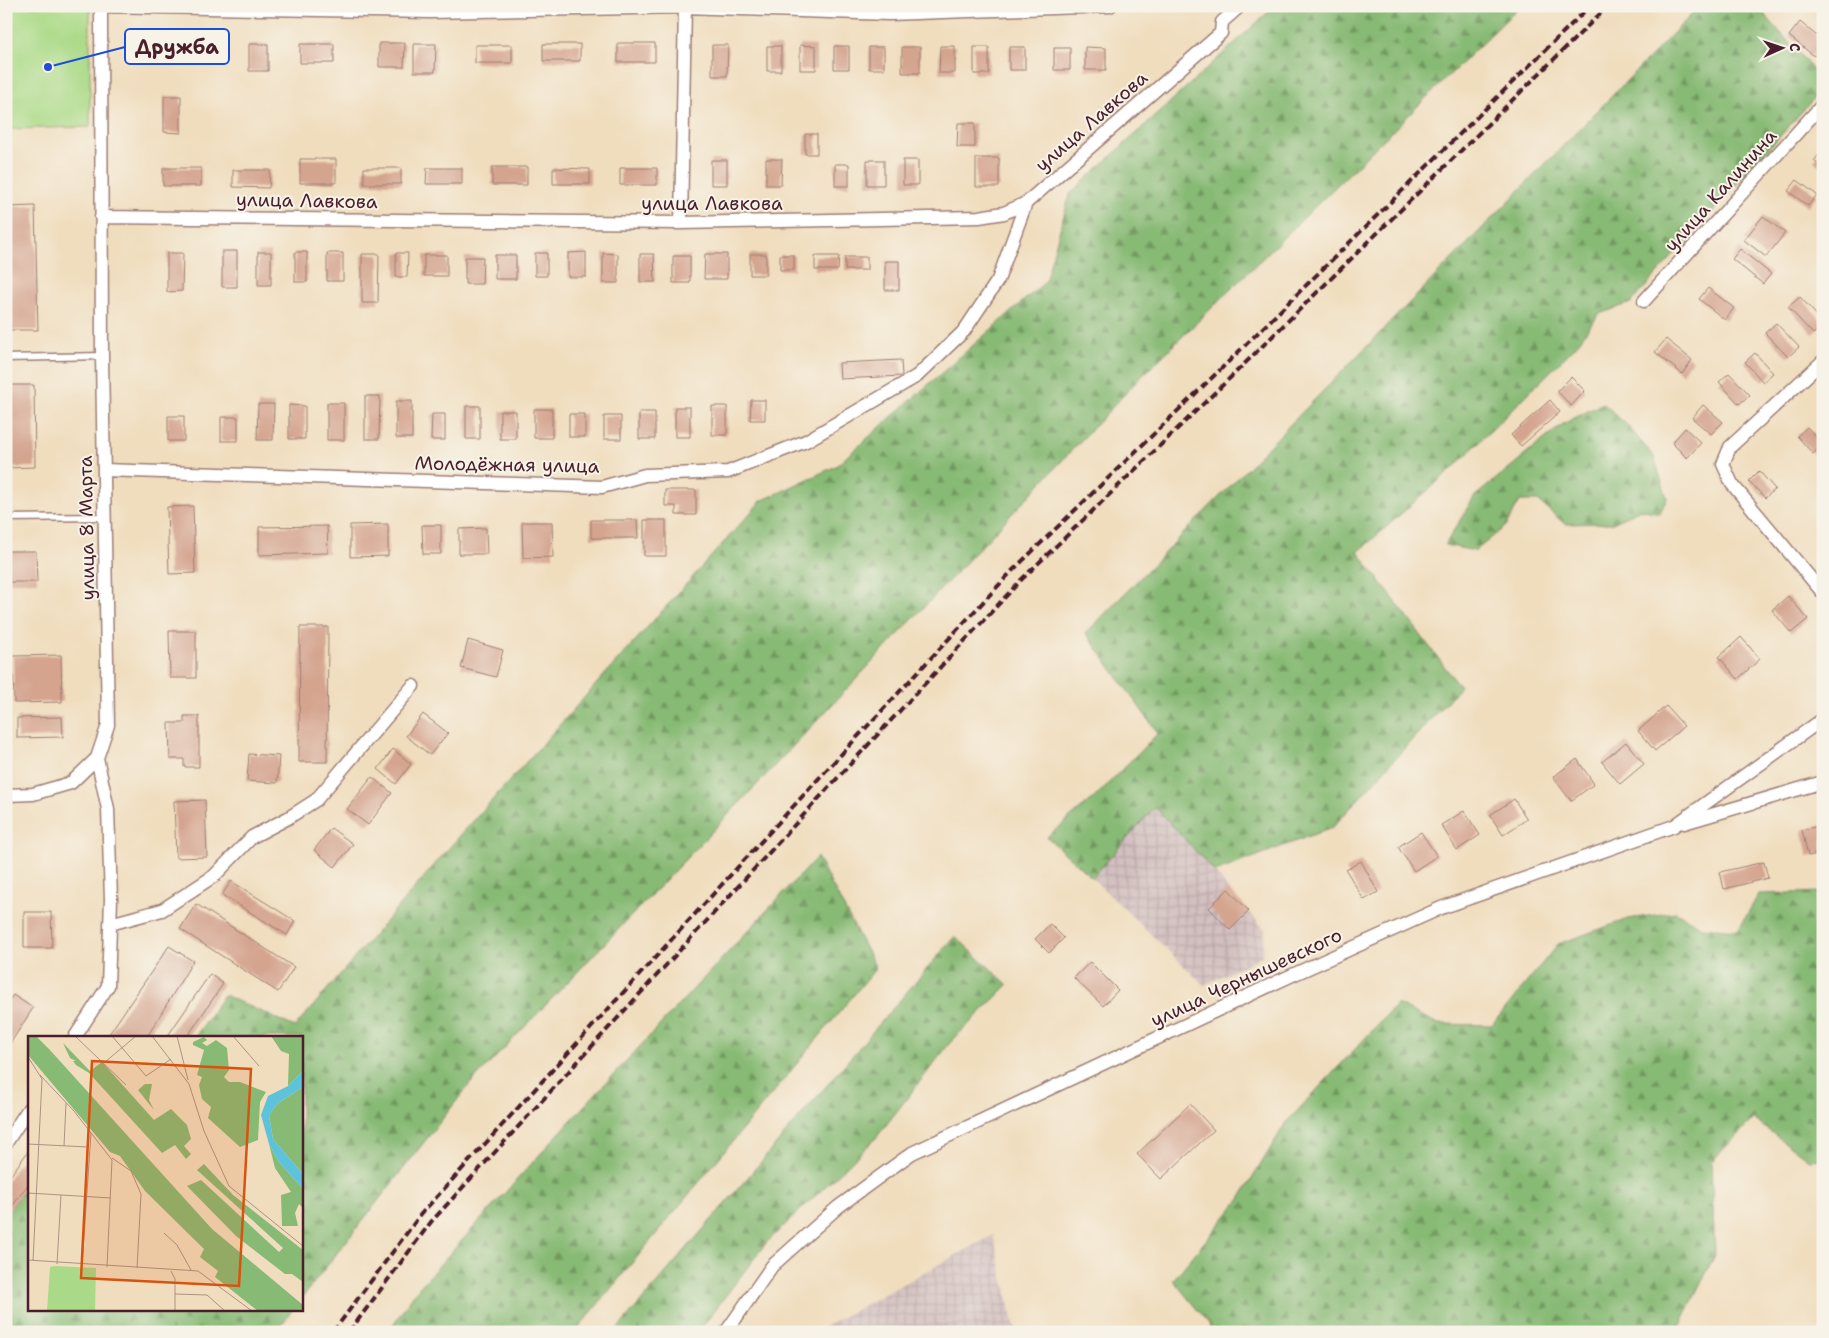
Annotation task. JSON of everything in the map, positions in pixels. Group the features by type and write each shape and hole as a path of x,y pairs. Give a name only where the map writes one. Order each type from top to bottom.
{"street":[{"path":"101,6 430,12 685,7 889,14 1110,6"},
{"name":"улица 8 Марта","path":"97,758 108,725 102,356 101,6"},
{"path":"1222,6 1222,22"},
{"name":"улица Лавкова","path":"101,217 681,223 979,217 1004,213 1026,203 1221,33 1222,22 1240,6"},
{"path":"681,223 685,7"},
{"name":"улица Калинина","path":"1644,301 1822,107"},
{"name":"Молодёжная улица","path":"104,470 602,487 645,475 728,472 806,441 916,376 964,331 998,280 1026,203"},
{"path":"1823,361 1730,447 1723,464 1732,484 1823,593"},
{"path":"110,924 162,910 214,876 252,837 288,818 316,800 413,686"},
{"name":"улица Чернышевского","path":"726,1332 772,1266 838,1207 912,1153 1288,977 1441,908 1674,826 1811,729 1823,718"},
{"path":"6,795 33,794 71,783 97,758"},
{"path":"76,1036 108,986 111,899 108,809 97,758"},
{"path":"1674,826 1823,782"},
{"path":"6,1143 28,1110"}],"lane":[{"path":"6,358 102,356"},
{"path":"6,518 104,517"}],"shaded area":[{"path":"1155,806 1265,930 1262,956 1204,985 1092,878"},
{"path":"993,1235 1016,1332 815,1332"}],"green space":[{"path":"6,6 90,6 90,127 6,129"},
{"path":"1275,6 1520,6 1137,381 747,795 469,1085 302,1298 302,1036 196,1036 224,995 295,1027 449,848 761,501 836,466 1045,282 1070,194"},
{"path":"1700,6 1757,6 1823,81 1823,88 1631,303 1599,314 1574,348 1452,469 1358,552 1460,687 1333,827 1215,872 1155,807 1092,878 1047,837 1095,797 1158,733 1086,633"},
{"path":"1603,403 1628,426 1654,457 1667,498 1660,513 1640,509 1613,523 1565,524 1538,501 1520,501 1506,526 1475,551 1445,545 1474,497 1563,424"},
{"path":"817,857 876,968 575,1332 388,1332 416,1291 573,1118"},
{"path":"1823,892 1823,1159 1809,1160 1753,1119 1711,1162 1715,1255 1677,1332 1211,1332 1209,1324 1173,1280 1240,1199 1285,1124 1397,1004 1438,1024 1492,1025 1558,944 1628,919 1676,912 1702,927 1738,930 1759,894"},
{"path":"955,936 1008,985 949,1044 876,1138 766,1243 698,1332 615,1332"},
{"path":"28,1184 28,1310 292,1310 276,1332 6,1332 6,1215"}],"building":[{"path":"1800,22 1823,41 1823,45 1814,56 1789,36"},
{"path":"379,43 405,43 404,67 379,67"},
{"path":"618,43 655,43 655,62 618,62"},
{"path":"249,44 268,44 268,71 249,71"},
{"path":"300,44 334,44 334,63 300,63"},
{"path":"414,44 436,44 435,72 414,72"},
{"path":"543,44 580,44 580,61 543,61"},
{"path":"475,45 512,45 512,63 475,63"},
{"path":"712,45 728,45 727,76 712,76"},
{"path":"800,45 816,46 816,70 800,70"},
{"path":"767,46 781,46 781,71 767,71"},
{"path":"834,46 849,46 849,69 834,69"},
{"path":"940,46 955,46 955,73 939,73"},
{"path":"869,47 884,47 884,69 869,69"},
{"path":"902,47 920,47 920,73 902,73"},
{"path":"974,47 989,47 989,74 974,74"},
{"path":"1009,47 1025,47 1025,70 1009,70"},
{"path":"1085,47 1106,48 1106,70 1085,70"},
{"path":"1054,48 1070,48 1070,70 1054,70"},
{"path":"164,96 181,96 181,133 164,132"},
{"path":"958,123 975,123 975,147 957,147"},
{"path":"805,134 817,134 817,154 805,154"},
{"path":"1821,152 1823,153 1823,168 1814,161"},
{"path":"976,158 999,158 999,187 976,187"},
{"path":"300,159 336,159 336,183 300,183"},
{"path":"766,159 782,159 781,185 766,185"},
{"path":"711,160 727,160 727,185 711,185"},
{"path":"867,160 884,160 884,185 867,185"},
{"path":"903,160 918,160 918,185 903,185"},
{"path":"835,164 849,164 849,186 835,186"},
{"path":"492,167 527,167 527,185 492,185"},
{"path":"163,168 201,168 201,186 163,186"},
{"path":"364,168 401,168 401,184 364,184"},
{"path":"427,168 462,168 462,184 426,184"},
{"path":"553,168 590,169 590,184 553,184"},
{"path":"620,168 657,168 657,185 620,185"},
{"path":"233,170 270,170 269,188 233,187"},
{"path":"1797,180 1817,195 1808,206 1788,191"},
{"path":"35,206 38,330 6,330 6,207"},
{"path":"1763,216 1785,233 1766,257 1744,240"},
{"path":"1740,249 1771,274 1763,284 1732,259"},
{"path":"222,251 237,251 237,287 222,287"},
{"path":"258,252 271,252 271,285 258,285"},
{"path":"295,252 307,252 307,282 295,282"},
{"path":"586,252 586,277 568,277 568,253"},
{"path":"167,253 183,253 182,291 167,292"},
{"path":"327,253 343,253 343,281 327,281"},
{"path":"396,253 408,253 407,277 396,277"},
{"path":"535,253 547,253 547,276 535,276"},
{"path":"603,253 618,254 618,283 603,283"},
{"path":"362,254 379,254 378,303 362,303"},
{"path":"640,254 654,254 655,282 640,282"},
{"path":"705,254 727,254 727,279 704,279"},
{"path":"750,254 766,254 766,275 750,275"},
{"path":"424,255 447,255 447,276 424,276"},
{"path":"495,255 516,255 516,279 495,279"},
{"path":"780,255 794,255 794,270 780,270"},
{"path":"673,256 690,256 690,283 673,283"},
{"path":"815,256 839,256 838,270 815,270"},
{"path":"465,257 483,257 482,284 465,284"},
{"path":"845,257 867,257 867,270 845,270"},
{"path":"885,261 899,261 899,290 885,290"},
{"path":"1708,288 1734,308 1725,320 1699,299"},
{"path":"1800,297 1823,322 1823,325 1813,334 1788,307"},
{"path":"1776,323 1799,347 1788,357 1765,333"},
{"path":"1666,339 1692,360 1682,374 1655,352"},
{"path":"1755,353 1773,373 1763,382 1745,362"},
{"path":"901,360 902,376 840,379 839,363"},
{"path":"1729,373 1750,395 1739,404 1719,382"},
{"path":"1571,377 1585,391 1571,406 1557,391"},
{"path":"6,385 34,385 35,467 6,468"},
{"path":"365,396 380,396 379,439 365,439"},
{"path":"751,400 765,400 765,420 750,420"},
{"path":"1550,400 1560,412 1521,446 1511,435"},
{"path":"396,401 412,401 412,438 396,438"},
{"path":"327,403 344,403 344,440 327,440"},
{"path":"258,404 274,404 273,440 257,440"},
{"path":"289,405 305,406 305,439 289,439"},
{"path":"1703,405 1723,422 1711,434 1692,418"},
{"path":"466,406 480,406 480,439 466,439"},
{"path":"712,406 727,406 727,435 712,435"},
{"path":"675,407 690,407 690,437 675,437"},
{"path":"534,409 552,409 552,438 534,438"},
{"path":"500,411 516,411 516,439 500,439"},
{"path":"639,412 655,412 655,439 639,439"},
{"path":"432,414 445,414 445,440 431,440"},
{"path":"569,414 585,414 585,437 569,437"},
{"path":"168,416 184,416 184,441 168,441"},
{"path":"604,416 621,416 621,439 604,439"},
{"path":"221,417 238,417 238,441 221,441"},
{"path":"1807,427 1823,444 1813,454 1797,436"},
{"path":"1685,428 1701,443 1687,458 1672,443"},
{"path":"1759,471 1775,489 1765,498 1749,481"},
{"path":"665,490 696,490 696,515 676,515 676,506 665,506"},
{"path":"193,506 195,573 169,574 167,507"},
{"path":"591,520 637,520 638,538 591,538"},
{"path":"644,520 666,520 666,556 644,556"},
{"path":"522,522 552,522 553,557 523,558"},
{"path":"388,524 388,556 350,557 350,525"},
{"path":"422,525 441,525 441,554 423,554"},
{"path":"327,526 328,553 259,555 259,527"},
{"path":"486,528 487,554 459,554 459,529"},
{"path":"6,551 36,551 37,582 6,582"},
{"path":"1788,596 1808,619 1791,633 1772,610"},
{"path":"300,627 328,627 327,762 299,762"},
{"path":"169,631 196,631 196,678 170,678"},
{"path":"1741,637 1760,659 1738,679 1719,657"},
{"path":"468,640 503,650 496,677 461,668"},
{"path":"61,655 62,702 14,703 13,656"},
{"path":"1666,706 1684,726 1655,751 1638,731"},
{"path":"423,714 448,733 430,755 406,736"},
{"path":"184,716 199,716 199,767 184,767 184,759 170,759 169,723 184,723"},
{"path":"62,717 63,737 17,738 17,718"},
{"path":"1626,742 1644,764 1620,784 1602,762"},
{"path":"393,749 411,764 396,784 378,769"},
{"path":"249,754 279,756 277,783 247,781"},
{"path":"1577,759 1594,784 1571,801 1553,777"},
{"path":"372,777 392,793 368,825 347,809"},
{"path":"1514,799 1527,819 1503,835 1490,815"},
{"path":"205,800 207,857 176,858 174,801"},
{"path":"1464,811 1480,835 1457,850 1441,825"},
{"path":"1823,825 1823,853 1808,856 1802,830"},
{"path":"331,828 353,844 335,867 314,850"},
{"path":"1421,832 1437,856 1414,871 1398,847"},
{"path":"1361,861 1378,892 1364,900 1346,870"},
{"path":"1764,862 1768,878 1724,889 1720,872"},
{"path":"231,881 295,921 287,935 222,895"},
{"path":"1228,889 1249,911 1230,930 1209,908"},
{"path":"196,904 294,967 278,992 180,929"},
{"path":"24,912 51,912 52,948 24,948"},
{"path":"1050,924 1064,938 1049,953 1035,939"},
{"path":"169,946 193,961 148,1036 108,1036"},
{"path":"1090,962 1118,990 1103,1006 1074,978"},
{"path":"210,974 223,984 188,1036 168,1036"},
{"path":"13,995 33,1008 6,1050 6,1005"},
{"path":"1190,1104 1214,1130 1161,1179 1137,1154"},
{"path":"28,1151 28,1184 6,1215 6,1182"}],"railway":[{"path":"333,1332 421,1214 821,776 1012,571 1222,368 1590,6"},
{"path":"349,1332 431,1222 1021,580 1231,377 1608,6"}],"place":[{"name":"Дружба","path":"48,67"}]}
